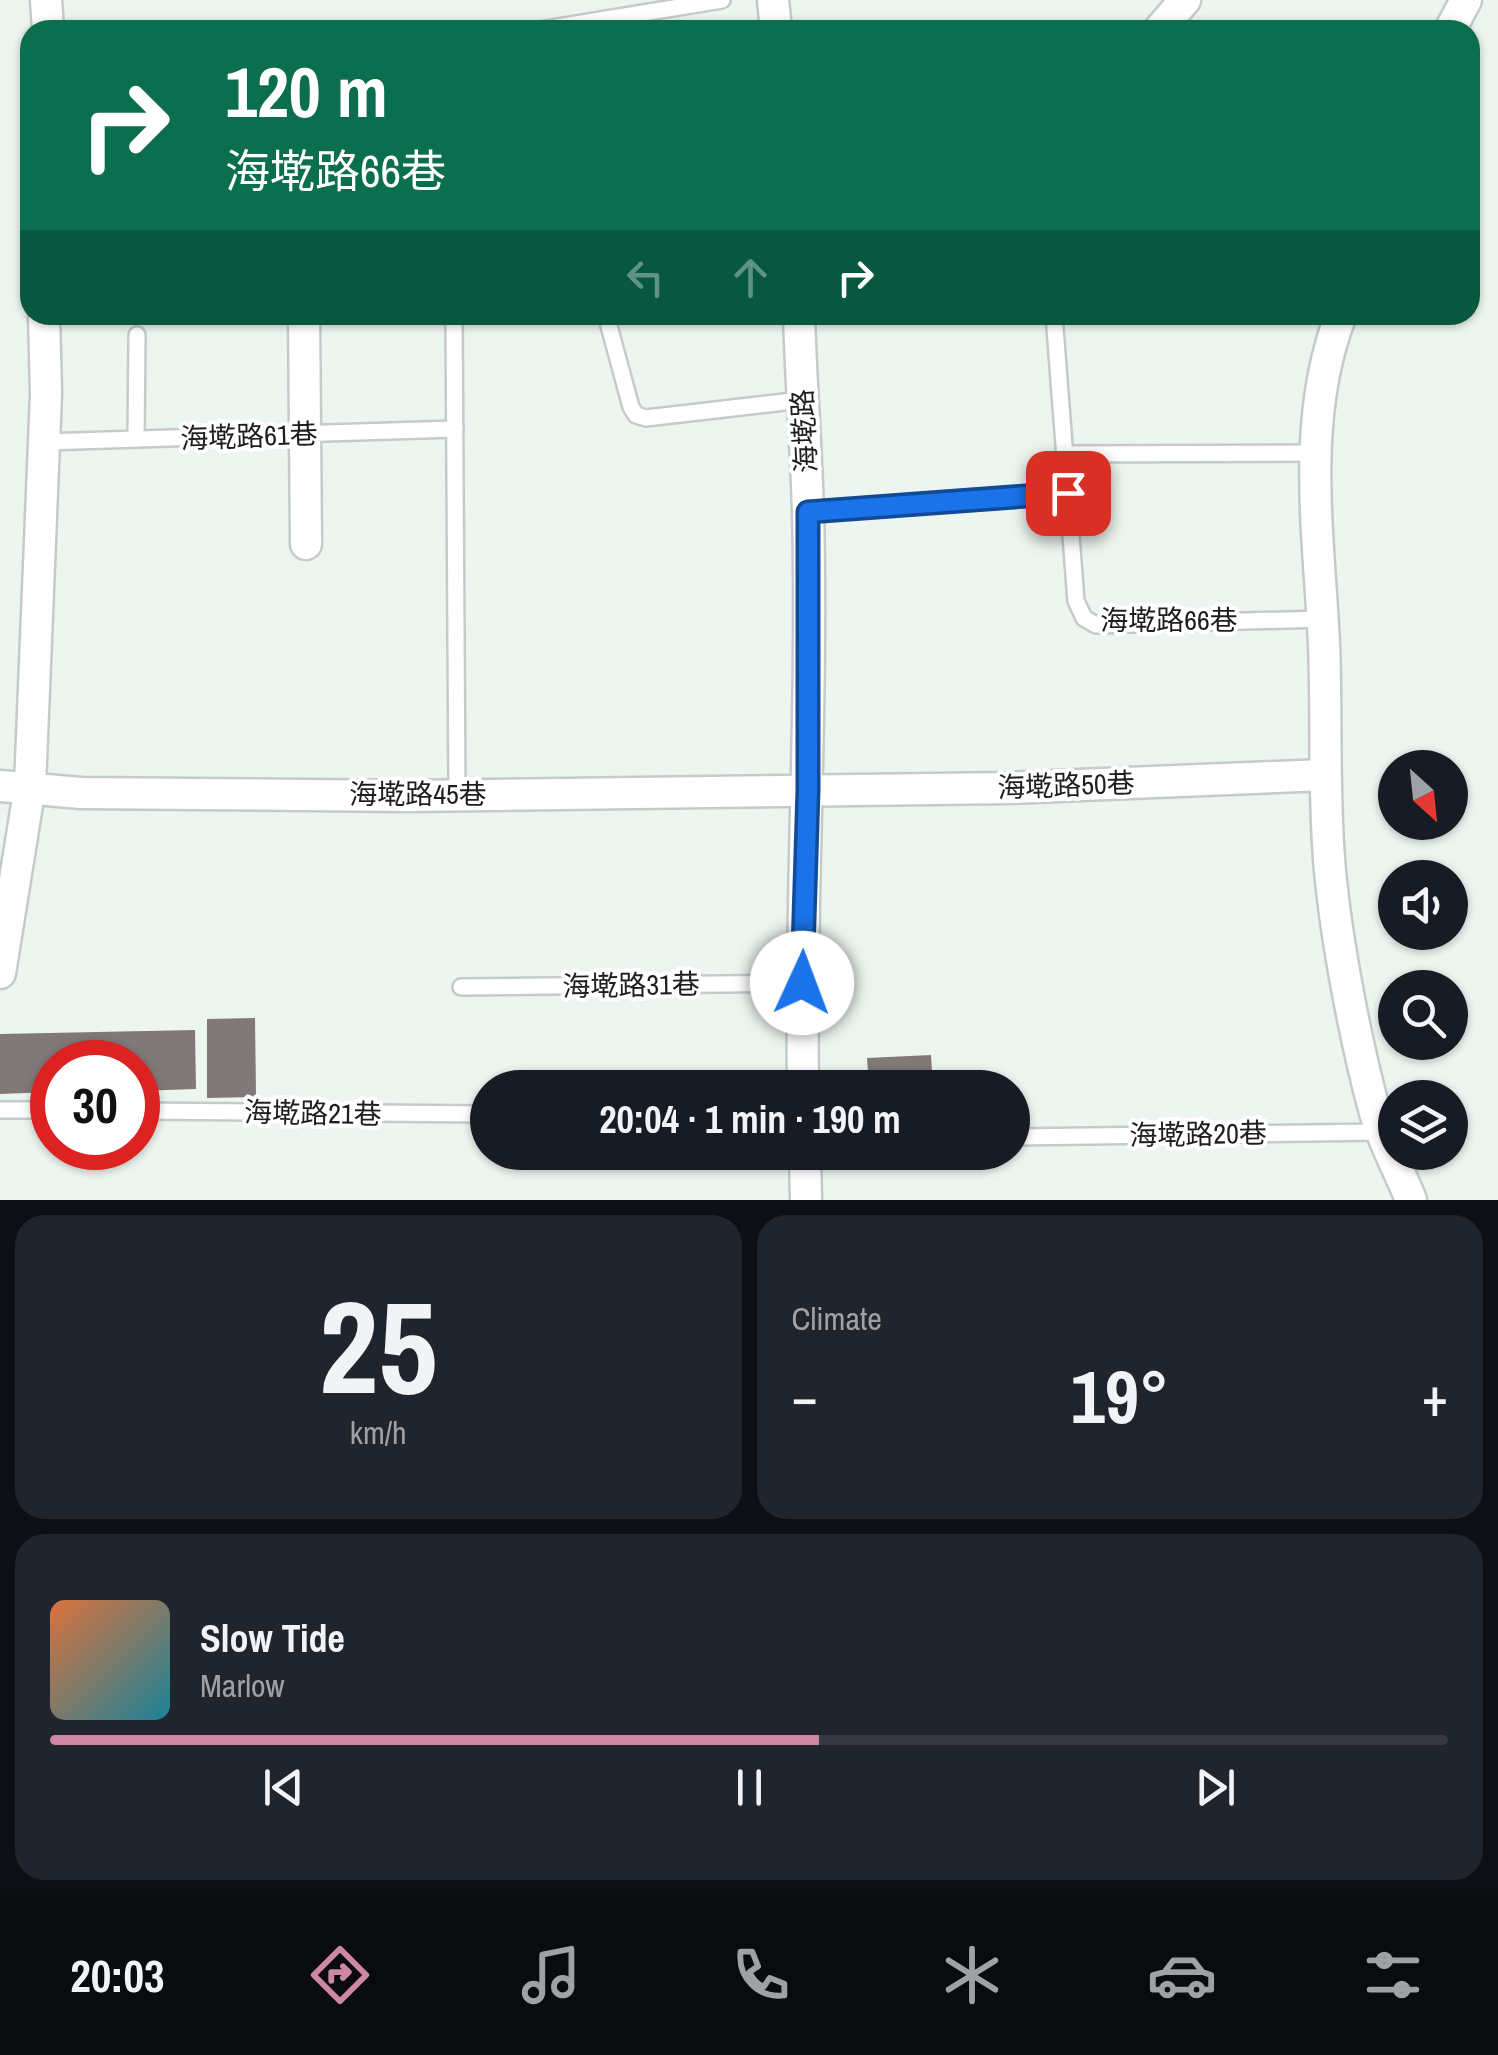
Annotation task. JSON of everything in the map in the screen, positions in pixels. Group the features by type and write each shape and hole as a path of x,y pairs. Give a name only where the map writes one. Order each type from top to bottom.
{"street":[{"path":"1168,20 1185,0"},
{"path":"0,973 44,442 44,325"},
{"path":"304,325 306,544"},
{"name":"海墘路","path":"799,325 808,512 803,1070"},
{"path":"1337,325 1326,352 1314,522 1322,618 1324,775 1330,873 1378,1122"},
{"name":"海墘路50巷","path":"808,790 1007,788 1324,775"},
{"name":"海墘路45巷","path":"15,786 100,793 458,795 808,790"},
{"path":"805,1170 806,1200"},
{"path":"1398,1170 1411,1200"}],"lane":[{"path":"600,20 722,0"},
{"path":"454,325 458,795"},
{"path":"609,325 636,415 646,418 802,400"},
{"name":"海墘路66巷","path":"1055,325 1076,602 1084,618 1096,625 1322,618"},
{"path":"136,439 137,335"},
{"name":"海墘路61巷","path":"44,442 455,429"},
{"path":"1065,454 1317,453"},
{"path":"808,512 1068,493"},
{"name":"海墘路31巷","path":"461,987 802,983"},
{"path":"0,1110 30,1110"},
{"name":"海墘路21巷","path":"160,1111 470,1114"},
{"name":"海墘路20巷","path":"1030,1137 1378,1132"}],"building":[{"path":"255,1018 256,1097 207,1098 207,1019"},
{"path":"195,1030 196,1089 160,1090 160,1040 30,1040 30,1093 0,1094 0,1034"},
{"path":"931,1055 932,1070 868,1070 867,1058"}],"route":[{"path":"802,983 808,790 808,512 1068,493"}]}
